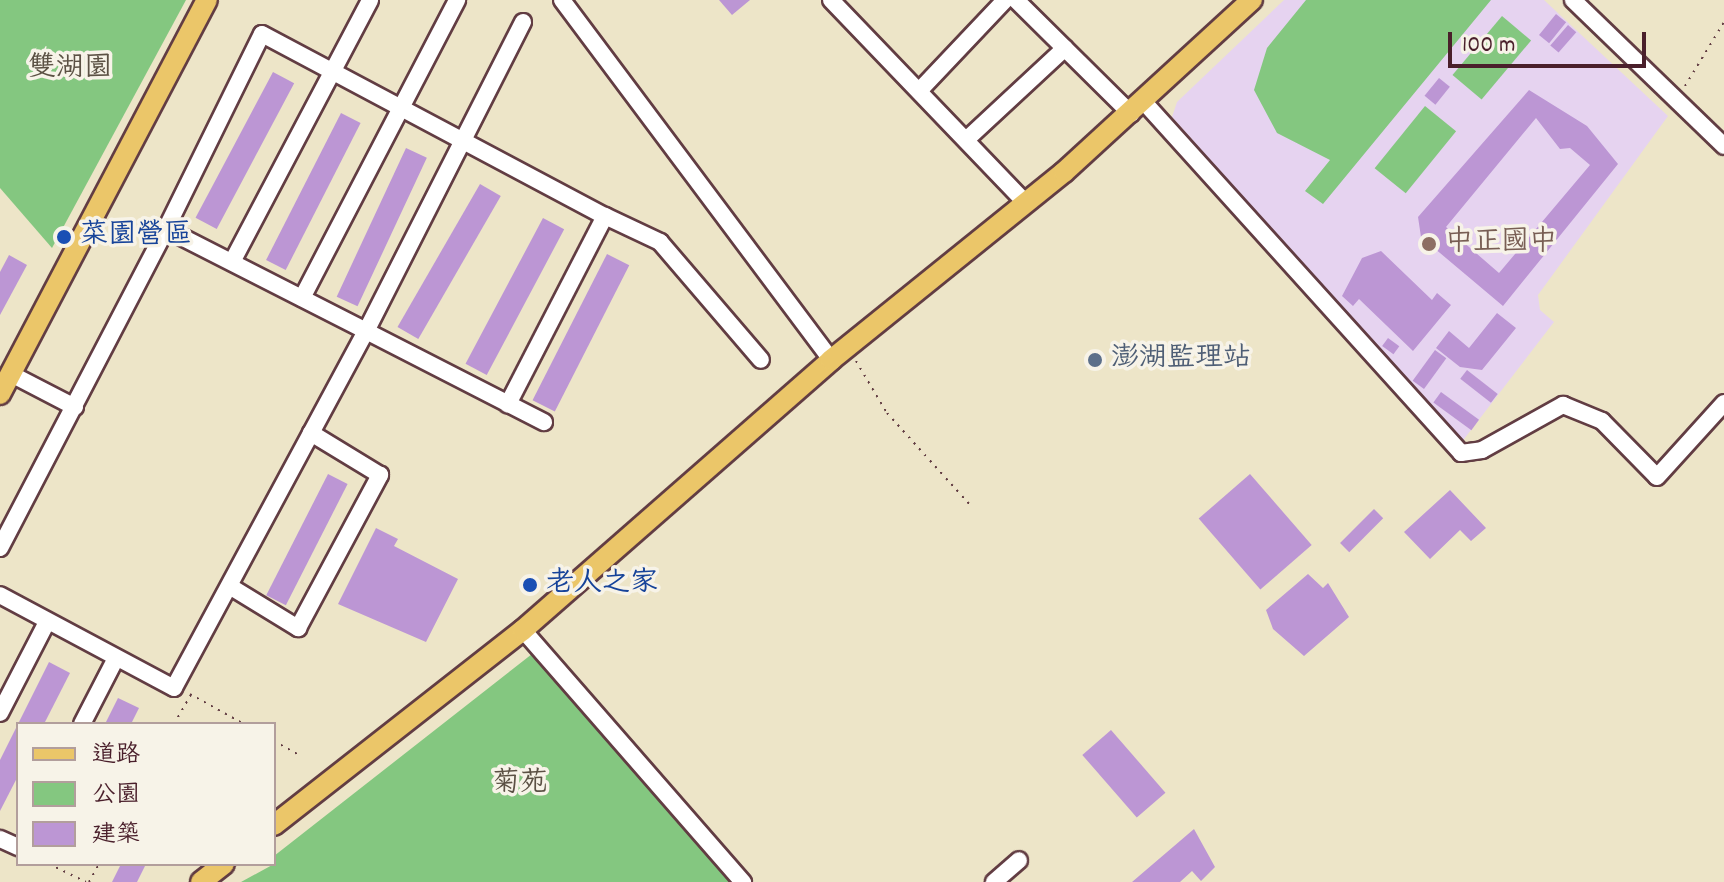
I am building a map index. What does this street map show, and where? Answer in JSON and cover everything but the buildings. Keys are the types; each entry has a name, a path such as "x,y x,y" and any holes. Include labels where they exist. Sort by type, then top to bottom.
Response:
{"main road":[{"path":"0,394 207,0"},
{"path":"276,823 523,630 831,360 1138,108 1241,3"},
{"path":"201,882 221,866"}],"street":[{"path":"232,262 370,0"},
{"path":"302,298 457,0"},
{"path":"562,0 831,360"},
{"path":"831,0 1026,203"},
{"path":"919,91 1005,0"},
{"path":"1016,0 1065,48 1138,108 1461,453 1482,450 1563,405 1602,421 1657,477 1724,403"},
{"path":"1573,0 1724,146"},
{"path":"0,595 46,624 174,688 366,331 465,142 523,22"},
{"path":"0,548 166,229 262,34 605,216 660,242 761,360"},
{"path":"966,140 1065,48"},
{"path":"508,404 605,216"},
{"path":"166,229 544,422"},
{"path":"11,374 75,407"},
{"path":"231,587 298,628 380,475 311,433"},
{"path":"0,713 46,624"},
{"path":"523,630 743,882"},
{"path":"83,722 116,658"},
{"path":"994,882 1019,860"}],"path":[{"path":"1678,101 1706,40 1724,22"},
{"path":"847,347 887,413 970,505"},
{"path":"174,688 191,694 240,722"},
{"path":"175,722 191,694"},
{"path":"276,742 301,756"},
{"path":"53,866 87,882"}],"shaded area":[{"name":"中正國中","path":"1284,0 1544,0 1668,116 1538,295 1540,310 1554,322 1461,443 1172,117 1177,102"}],"green space":[{"name":"雙湖園","path":"0,0 186,0 52,248 0,188"},
{"path":"1306,0 1491,0 1323,204 1305,191 1330,160 1277,133 1254,90 1267,48"},
{"path":"1502,16 1531,40 1482,99 1453,75"},
{"path":"1425,106 1456,131 1406,193 1375,168"},
{"name":"菊苑","path":"532,654 734,882 241,882 276,866 276,854"}],"place":[{"name":"菜園營區","path":"64,237"},
{"name":"中正國中","path":"1429,244"},
{"name":"澎湖監理站","path":"1095,360"},
{"name":"老人之家","path":"530,585"}]}
